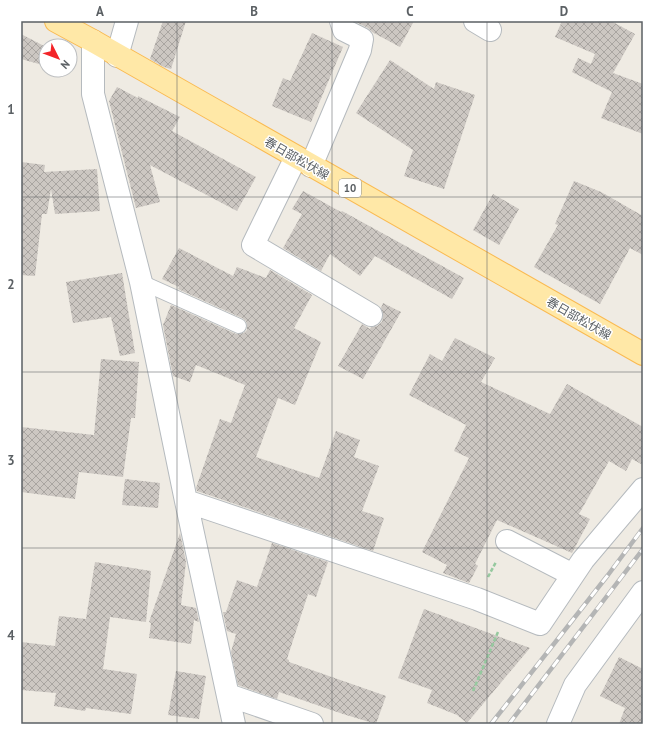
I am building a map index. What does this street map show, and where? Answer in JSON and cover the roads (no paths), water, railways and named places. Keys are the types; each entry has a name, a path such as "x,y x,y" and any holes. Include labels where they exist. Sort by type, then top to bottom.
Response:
{"main road":[{"name":"春日部松伏線","path":"56,21 303,161 641,348"}],"street":[{"path":"117,56 127,21"},
{"path":"341,21 344,30 362,39 360,50 303,161 253,245 371,315"},
{"path":"93,41 93,94 141,282 234,724"},
{"path":"186,501 477,599 540,624 584,560 643,490"},
{"path":"507,540 573,576"},
{"path":"558,724 575,685 643,592"},
{"path":"228,695 312,724"}],"lane":[{"path":"141,282 240,326"}],"railway":[{"path":"491,724 643,528"},
{"path":"509,724 643,549"}]}
